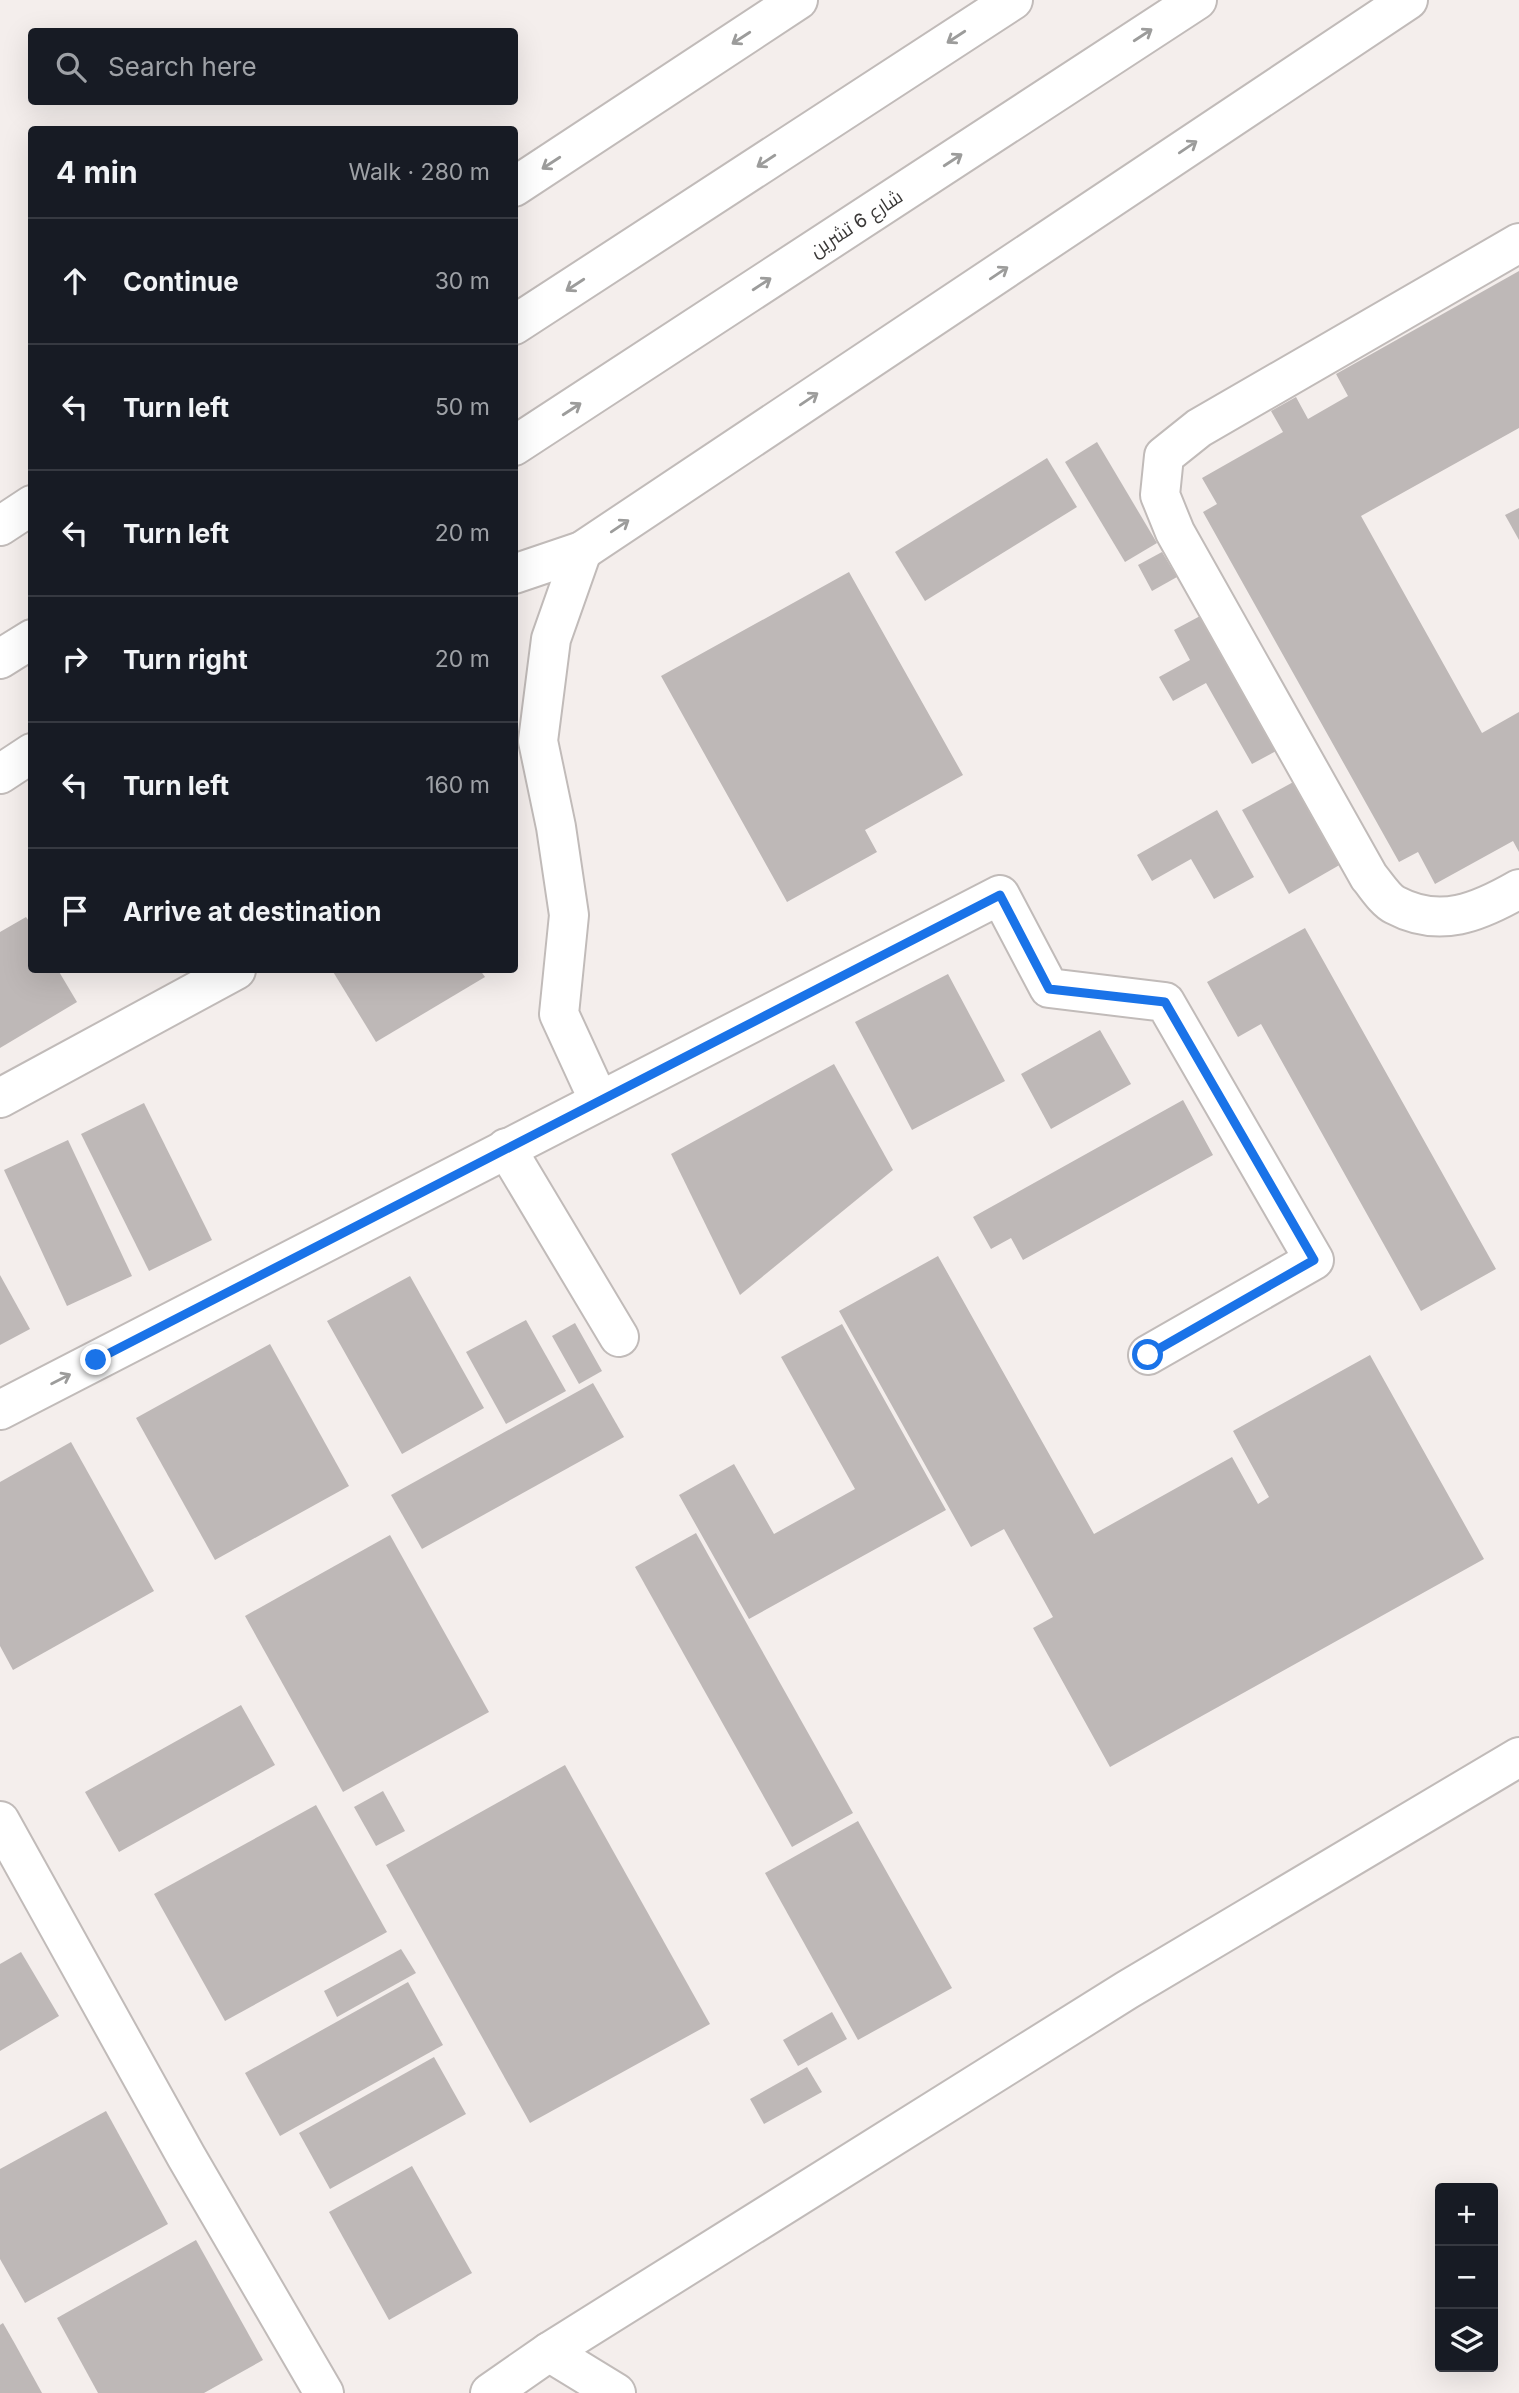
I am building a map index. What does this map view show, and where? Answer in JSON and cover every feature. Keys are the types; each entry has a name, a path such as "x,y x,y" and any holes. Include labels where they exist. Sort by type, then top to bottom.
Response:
{"main road":[{"path":"518,184 798,0"},
{"path":"518,322 1013,0"},
{"name":"شارع 6 تشرين","path":"518,443 1197,0"},
{"path":"518,573 582,551 1408,0"},
{"path":"1519,243 1199,428 1164,456 1160,495 1175,532 1362,865 1393,905 1437,917 1480,911 1519,889"},
{"path":"0,526 28,508"},
{"path":"582,551 551,639 538,741 556,827 569,915 559,1014 599,1101"},
{"path":"0,659 28,642"},
{"path":"0,774 28,756"},
{"path":"0,1410 1000,895 1049,989 1165,1002 1314,1260 1148,1355"},
{"path":"0,1098 230,973"},
{"path":"506,1148 620,1338"},
{"path":"490,2393 549,2352 1127,1990 1519,1757"},
{"path":"0,1821 186,2156 324,2393"},
{"path":"549,2352 616,2393"}],"building":[{"path":"1519,271 1519,428 1361,516 1482,733 1519,712 1519,852 1513,841 1435,884 1418,852 1399,862 1203,512 1217,504 1202,478 1283,432 1271,411 1296,397 1308,419 1348,396 1336,374"},
{"path":"1097,442 1157,543 1125,562 1065,462"},
{"path":"1047,458 1077,507 925,601 895,552"},
{"path":"1519,508 1519,540 1505,515"},
{"path":"1162,552 1177,577 1152,591 1138,565"},
{"path":"849,572 963,775 865,830 877,852 787,902 661,676"},
{"path":"1202,615 1278,750 1252,764 1206,683 1173,701 1159,677 1190,660 1174,630"},
{"path":"1297,780 1343,863 1289,894 1242,810"},
{"path":"1217,810 1254,877 1214,899 1191,859 1152,881 1137,855"},
{"path":"26,917 28,973 60,973 77,1002 0,1048 0,932"},
{"path":"1305,928 1496,1269 1421,1311 1261,1024 1238,1037 1207,982"},
{"path":"334,973 482,973 485,977 376,1042"},
{"path":"948,974 1005,1081 912,1130 855,1022"},
{"path":"1100,1030 1131,1084 1051,1129 1021,1074"},
{"path":"834,1064 893,1170 740,1295 671,1154"},
{"path":"1183,1100 1213,1155 1023,1260 1011,1238 991,1249 973,1217"},
{"path":"144,1103 212,1240 149,1271 81,1134"},
{"path":"68,1140 132,1276 67,1306 4,1170"},
{"path":"938,1256 1094,1534 1232,1457 1258,1504 1269,1497 1233,1431 1370,1355 1484,1559 1110,1767 1033,1628 1053,1617 1004,1529 971,1547 839,1311"},
{"path":"0,1275 30,1329 0,1345"},
{"path":"410,1276 484,1408 402,1454 327,1321"},
{"path":"526,1320 566,1391 506,1424 466,1352"},
{"path":"575,1323 602,1371 579,1384 552,1336"},
{"path":"842,1324 946,1510 749,1619 679,1495 734,1464 774,1534 855,1489 781,1357"},
{"path":"270,1344 349,1486 215,1560 136,1418"},
{"path":"593,1383 624,1437 422,1549 391,1495"},
{"path":"71,1442 154,1591 13,1670 0,1646 0,1482"},
{"path":"696,1533 853,1813 792,1847 635,1567"},
{"path":"390,1535 489,1712 343,1792 245,1616"},
{"path":"241,1705 275,1765 119,1852 85,1792"},
{"path":"565,1765 710,2024 530,2123 386,1865"},
{"path":"383,1791 405,1831 376,1846 354,1807"},
{"path":"316,1805 387,1932 225,2021 154,1894"},
{"path":"858,1821 952,1988 858,2040 765,1873"},
{"path":"401,1949 416,1973 337,2017 324,1991"},
{"path":"21,1952 59,2016 0,2051 0,1964"},
{"path":"408,1982 443,2045 280,2136 245,2073"},
{"path":"832,2012 847,2039 798,2066 783,2040"},
{"path":"434,2057 466,2114 330,2189 299,2133"},
{"path":"807,2067 822,2092 764,2124 750,2099"},
{"path":"106,2111 168,2224 25,2303 0,2259 0,2169"},
{"path":"412,2166 472,2273 389,2320 329,2212"},
{"path":"196,2240 263,2360 204,2393 98,2393 57,2318"},
{"path":"3,2323 42,2393 0,2393 0,2325"}],"route":[{"path":"96,1360 1000,895 1049,989 1165,1002 1314,1260 1148,1355"}]}
